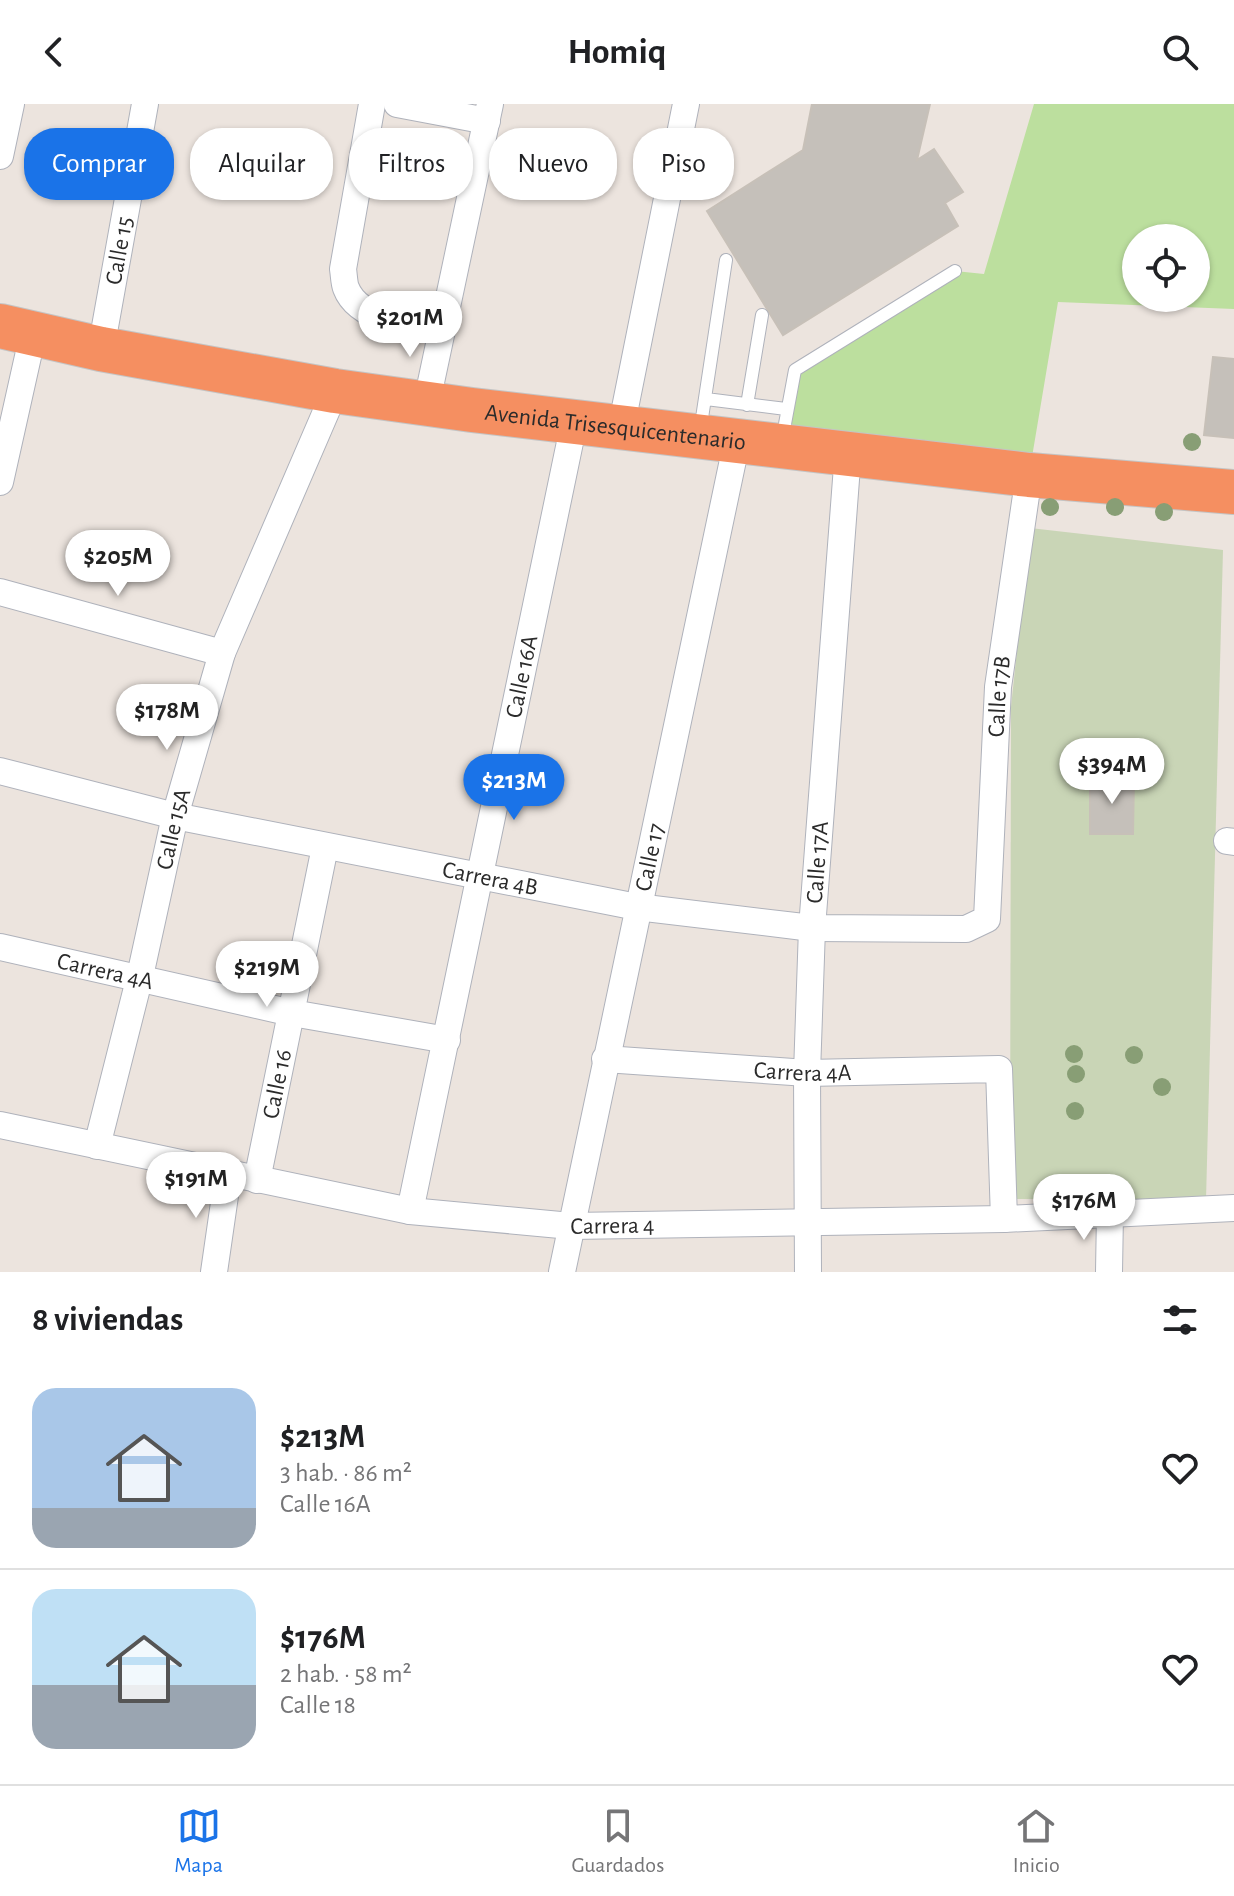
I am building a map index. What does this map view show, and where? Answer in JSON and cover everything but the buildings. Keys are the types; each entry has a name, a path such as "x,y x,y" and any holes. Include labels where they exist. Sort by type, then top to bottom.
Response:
{"highway":[{"name":"Avenida Trisesquicentenario","path":"17,330 101,349 335,391 574,423 621,428 722,420 783,428 848,453 1029,475 1234,492"}],"street":[{"path":"0,156 11,104"},
{"name":"Calle 15","path":"101,349 145,104"},
{"path":"372,104 343,269 346,290 364,309 419,328 442,328"},
{"path":"397,104 488,113 427,401"},
{"path":"621,428 686,104"},
{"path":"0,482 17,330"},
{"name":"Calle 15A","path":"97,1146 140,976 175,816 222,653 335,391"},
{"name":"Calle 17","path":"562,1272 637,907 722,420"},
{"name":"Calle 16A","path":"410,1211 447,1040 477,875 574,423"},
{"name":"Calle 17A","path":"808,1272 807,1073 812,928 848,453"},
{"name":"Calle 17B","path":"987,919 998,687 1029,475"},
{"path":"0,592 222,653"},
{"name":"Carrera 4B","path":"0,771 175,816 637,907 812,928 966,929 987,919"},
{"name":"Calle 16","path":"257,1180 325,847"},
{"name":"Carrera 4A","path":"0,947 140,976 292,1013 447,1040"},
{"name":"Carrera 4A","path":"605,1059 807,1073 999,1069 1004,1219"},
{"name":"Carrera 4","path":"0,1125 410,1211 571,1226 1004,1219 1234,1208"},
{"path":"214,1272 228,1175"},
{"path":"1109,1272 1110,1213"}],"lane":[{"path":"722,420 726,260"},
{"path":"783,428 795,370 955,271"},
{"path":"722,420 762,315"}],"green space":[{"path":"1034,104 1234,104 1234,309 1210,308 1210,224 1122,224 1122,305 1058,302 1029,475 781,447 795,370 955,271 984,274"},
{"path":"1030,528 1223,550 1206,1200 1010,1199 1011,707"}]}
